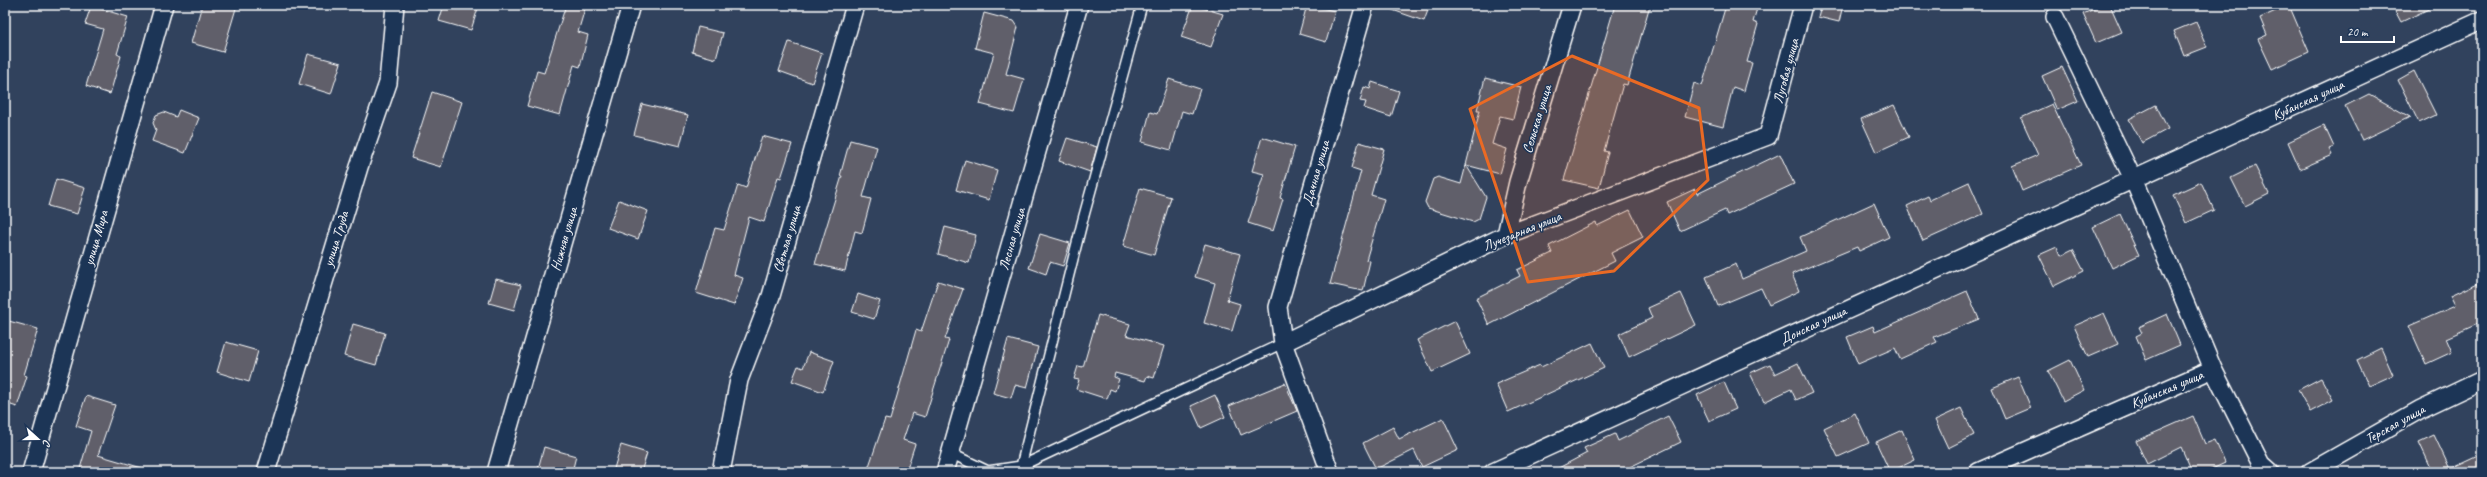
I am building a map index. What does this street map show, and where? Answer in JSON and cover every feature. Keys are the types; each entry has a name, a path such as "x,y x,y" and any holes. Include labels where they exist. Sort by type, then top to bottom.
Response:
{"street":[{"name":"улица Мира","path":"31,472 164,5"},
{"name":"улица Труда","path":"266,472 359,167 388,83 395,5"},
{"name":"Нижняя улица","path":"496,472 631,5"},
{"name":"Светлая улица","path":"721,472 739,380 771,296 855,5"},
{"name":"Лесная улица","path":"945,472 1078,5"},
{"name":"Дачная улица","path":"1330,472 1283,343 1278,306 1364,5"},
{"name":"Сельская улица","path":"1506,235 1518,182 1572,5"},
{"name":"Луговая улица","path":"1768,136 1803,5"},
{"name":"Кубанская улица","path":"1978,472 2213,369 2134,180 2055,17"},
{"name":"Кубанская улица","path":"2134,180 2482,20"},
{"name":"Лучезарная улица","path":"1283,343 1506,235 1768,136"},
{"name":"Донская улица","path":"1493,472 2134,180"},
{"path":"2213,369 2261,464 2270,472"},
{"name":"Терская улица","path":"2310,472 2421,409 2482,380"}],"lane":[{"path":"1021,466 1082,219 1142,5"},
{"path":"950,453 988,471 1021,466 1283,343"}],"highlighted area":[{"path":"1572,56 1699,108 1708,180 1614,271 1528,282 1470,109"}],"building":[{"path":"202,5 237,5 223,52 191,43"},
{"path":"444,5 479,5 471,30 439,21"},
{"path":"566,5 586,5 578,32 588,35 580,67 574,65 560,115 527,106 537,71 544,73"},
{"path":"1193,5 1223,14 1211,47 1181,37"},
{"path":"1307,5 1335,11 1326,42 1299,34"},
{"path":"1385,5 1430,5 1424,21 1384,7"},
{"path":"1615,5 1650,5 1627,85 1623,84 1604,151 1608,152 1599,188 1564,180"},
{"path":"1726,5 1758,5 1753,22 1758,24 1747,62 1752,63 1744,91 1733,87 1723,127 1685,117 1694,83 1702,86"},
{"path":"1821,5 1843,5 1839,22 1818,17"},
{"path":"2103,5 2110,5 2122,32 2096,43 2083,14"},
{"path":"2289,5 2309,52 2272,69 2258,39 2267,35 2260,18"},
{"path":"2392,5 2437,5 2401,22"},
{"path":"91,6 128,17 117,54 121,56 110,94 86,86 103,29 85,24"},
{"path":"984,13 1014,21 1018,27 1006,74 1024,79 1014,113 980,104 994,53 975,48"},
{"path":"2196,22 2207,47 2184,56 2174,31"},
{"path":"698,27 723,33 716,59 692,52"},
{"path":"789,42 822,53 812,83 779,71"},
{"path":"308,54 341,63 331,94 299,84"},
{"path":"2062,67 2078,101 2057,110 2042,76"},
{"path":"2414,71 2436,115 2419,123 2398,80"},
{"path":"1485,78 1521,87 1513,119 1500,116 1492,144 1507,149 1500,174 1466,165 1480,110 1477,110"},
{"path":"1169,79 1200,89 1192,114 1182,111 1171,150 1142,142 1150,112 1157,114"},
{"path":"1372,82 1399,91 1391,117 1364,108 1366,102 1360,101 1364,87 1370,89"},
{"path":"432,92 462,102 441,167 411,158"},
{"path":"2369,94 2410,117 2362,140 2345,106"},
{"path":"642,104 688,115 680,146 634,135"},
{"path":"2052,104 2081,165 2022,191 2012,166 2038,155 2021,118"},
{"path":"1894,105 1909,137 1876,152 1861,119"},
{"path":"2156,105 2168,129 2142,143 2129,119"},
{"path":"179,110 199,118 185,153 152,141 156,130 153,123 156,115 164,112 176,117"},
{"path":"2324,125 2334,147 2329,149 2332,155 2300,169 2288,142"},
{"path":"762,136 792,144 781,178 778,177 764,222 749,217 734,275 743,278 734,305 696,293 715,228 724,230 738,185 746,188"},
{"path":"1262,137 1295,147 1280,198 1283,199 1273,231 1248,223 1264,174 1252,171"},
{"path":"1067,138 1097,147 1090,172 1059,161"},
{"path":"850,140 877,147 863,197 871,199 862,233 855,231 845,271 815,264 842,176 840,176"},
{"path":"1359,142 1384,149 1371,195 1384,199 1366,260 1370,261 1363,291 1330,284 1361,171 1352,168"},
{"path":"1780,154 1794,184 1727,215 1725,210 1680,231 1667,202 1695,189 1697,194"},
{"path":"965,160 997,170 989,200 956,190"},
{"path":"1466,165 1486,197 1479,219 1473,222 1428,208 1425,202 1433,179 1438,177 1461,184"},
{"path":"2255,166 2269,194 2245,206 2231,178"},
{"path":"56,179 85,188 77,214 48,206"},
{"path":"1969,182 1983,214 1923,241 1907,206 1928,196 1930,200"},
{"path":"2201,182 2214,210 2186,223 2173,195"},
{"path":"1140,188 1171,197 1154,255 1123,246"},
{"path":"619,200 648,211 638,239 608,228"},
{"path":"1874,203 1889,237 1859,251 1857,247 1792,274 1799,291 1769,305 1761,288 1718,306 1706,277 1736,264 1742,279 1806,251 1800,237"},
{"path":"1630,210 1643,237 1611,253 1615,261 1489,325 1476,298 1520,276 1517,270 1552,253 1549,246 1596,222 1597,226"},
{"path":"2120,214 2139,255 2112,268 2093,227"},
{"path":"945,227 976,235 969,263 938,254"},
{"path":"1040,234 1070,243 1063,266 1050,262 1046,274 1029,268"},
{"path":"1205,244 1240,254 1227,300 1240,304 1232,331 1204,323 1215,283 1195,277"},
{"path":"2057,247 2061,256 2073,250 2084,271 2054,286 2039,255"},
{"path":"496,279 521,285 514,310 489,303"},
{"path":"938,281 963,289 945,339 949,340 925,417 912,413 903,440 915,444 906,472 867,472 885,419 890,420 916,330 921,332"},
{"path":"2482,281 2482,322 2446,338 2452,352 2426,364 2409,326 2455,306 2450,296"},
{"path":"1967,291 1979,319 1934,337 1937,342 1900,359 1895,348 1858,364 1847,337 1873,326 1875,332"},
{"path":"1681,293 1696,325 1629,357 1619,334 1652,318 1648,308"},
{"path":"858,294 880,301 874,319 852,312"},
{"path":"2104,313 2118,344 2088,357 2074,326"},
{"path":"2167,314 2180,345 2146,360 2136,336 2142,333 2139,327"},
{"path":"1098,315 1130,324 1126,335 1164,346 1154,378 1147,376 1145,381 1115,373 1114,377 1119,379 1115,391 1110,389 1107,399 1076,389 1079,380 1074,379 1078,366 1083,367"},
{"path":"5,320 38,329 24,375 27,376 17,407 5,403"},
{"path":"1455,321 1470,354 1432,372 1417,340"},
{"path":"353,324 385,333 376,365 344,356"},
{"path":"1008,339 1038,347 1027,388 1015,385 1011,398 993,393"},
{"path":"226,342 258,351 249,382 217,372"},
{"path":"1592,343 1604,368 1508,412 1496,384 1540,365 1541,367"},
{"path":"2381,348 2393,375 2369,386 2357,360"},
{"path":"809,352 834,361 823,392 792,381 798,366 803,368"},
{"path":"2070,360 2084,390 2063,401 2048,371"},
{"path":"1798,363 1812,393 1796,400 1791,389 1764,402 1750,373 1770,364 1775,374"},
{"path":"2018,377 2031,408 2005,419 1992,388"},
{"path":"2321,378 2333,400 2310,412 2298,390"},
{"path":"1724,382 1736,409 1709,421 1697,395"},
{"path":"1285,383 1297,411 1241,435 1229,406"},
{"path":"1215,395 1225,417 1201,428 1191,406"},
{"path":"86,396 115,405 98,455 142,468 141,472 79,472 91,431 76,426"},
{"path":"1961,408 1974,435 1948,448 1935,420"},
{"path":"1855,413 1869,443 1838,457 1824,428"},
{"path":"1668,416 1681,442 1630,467 1632,472 1551,472 1587,453 1584,448 1615,434 1618,441"},
{"path":"2193,416 2205,444 2215,440 2225,463 2206,472 2192,472 2181,447 2147,464 2136,441"},
{"path":"1443,418 1458,450 1422,467 1414,450 1376,469 1363,443 1393,427 1399,439"},
{"path":"1902,430 1915,460 1890,472 1876,442"},
{"path":"2434,435 2450,469 2482,454 2482,472 2433,472 2419,442"},
{"path":"621,445 647,453 641,472 613,472"},
{"path":"544,447 576,456 572,472 550,472 538,469"}]}
